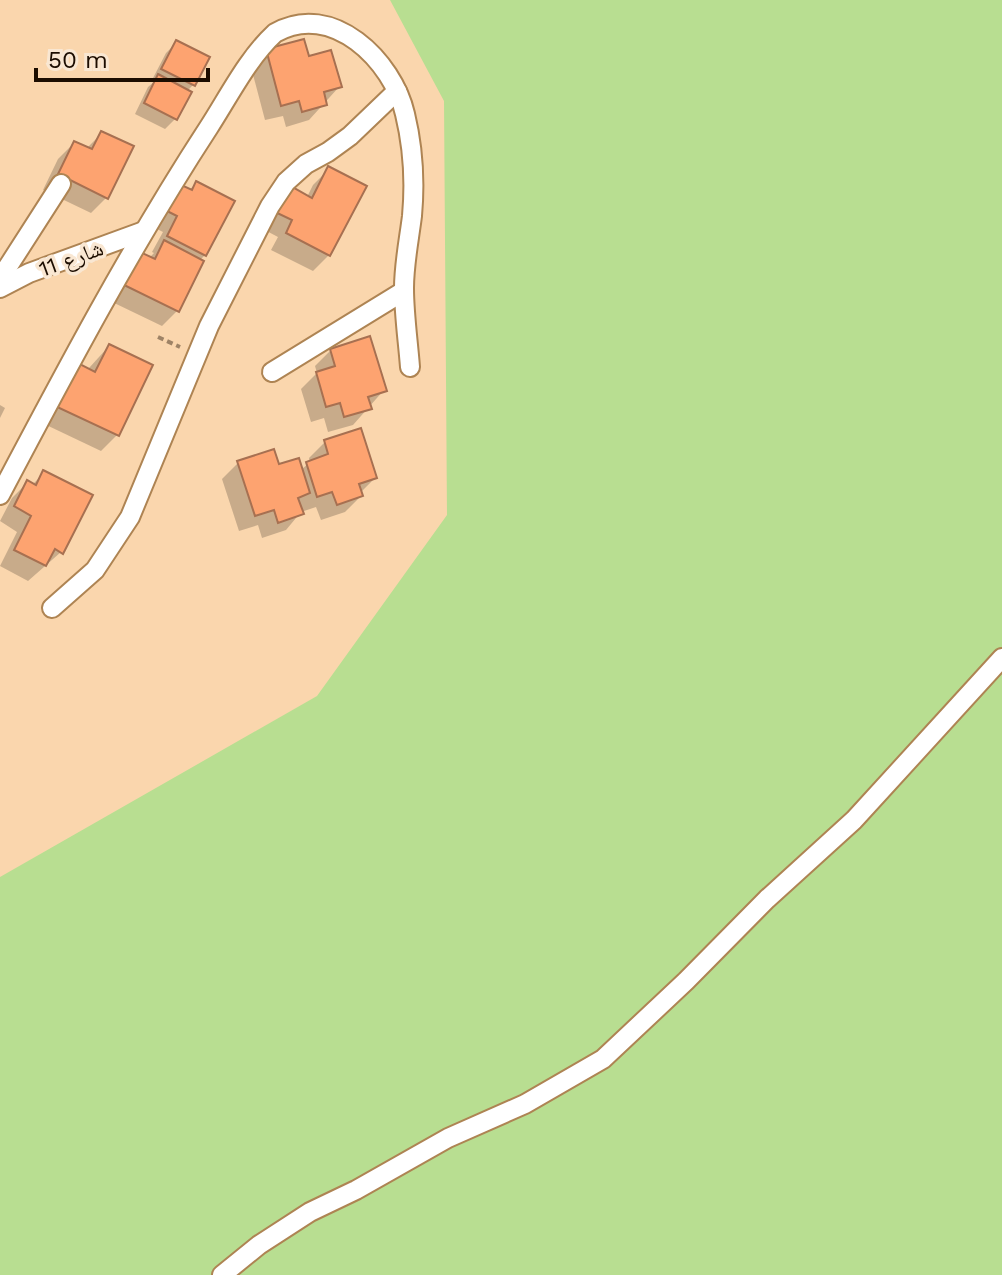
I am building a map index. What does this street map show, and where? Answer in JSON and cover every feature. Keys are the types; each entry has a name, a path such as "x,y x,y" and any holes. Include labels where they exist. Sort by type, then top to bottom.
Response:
{"street":[{"path":"0,495 144,231 260,50 276,31 300,17 323,15 363,36 397,91 405,112 413,181 404,291 410,367"},
{"path":"52,608 95,570 130,517 209,326 270,206 286,182 306,164 350,136 397,91"},
{"path":"0,279 61,184"},
{"name":"شارع 11","path":"0,288 29,273 144,231"},
{"path":"272,372 404,291"},
{"path":"222,1275 259,1245 310,1212 448,1138 525,1104 603,1059 767,899 854,820 1002,658"}],"green space":[{"path":"390,0 1002,0 1002,1275 0,1275 0,877 317,696 447,515 444,101"}],"building":[{"path":"304,39 309,56 331,50 342,87 324,92 327,105 302,112 299,101 281,106 266,49"},
{"path":"176,40 210,57 195,86 161,69"},
{"path":"158,74 192,92 177,120 144,103"},
{"path":"101,131 134,146 108,199 58,174 74,141 92,149"},
{"path":"328,166 367,186 330,256 286,233 292,220 273,211 287,184 312,198"},
{"path":"196,181 235,201 206,256 167,236 177,216 163,209 177,183 192,190"},
{"path":"164,240 204,261 179,312 122,284 138,251 155,259"},
{"path":"370,336 387,391 368,397 372,409 344,417 340,403 326,407 316,372 335,366 330,349"},
{"path":"109,344 153,365 119,436 55,406 76,362 95,372"},
{"path":"361,428 377,478 359,484 363,496 337,505 332,492 317,497 306,462 328,454 324,440"},
{"path":"274,449 279,464 299,458 310,493 298,498 304,514 278,523 274,510 255,516 237,461"},
{"path":"43,470 93,495 63,554 55,549 46,566 14,550 31,516 14,506 27,480 36,485"}]}
